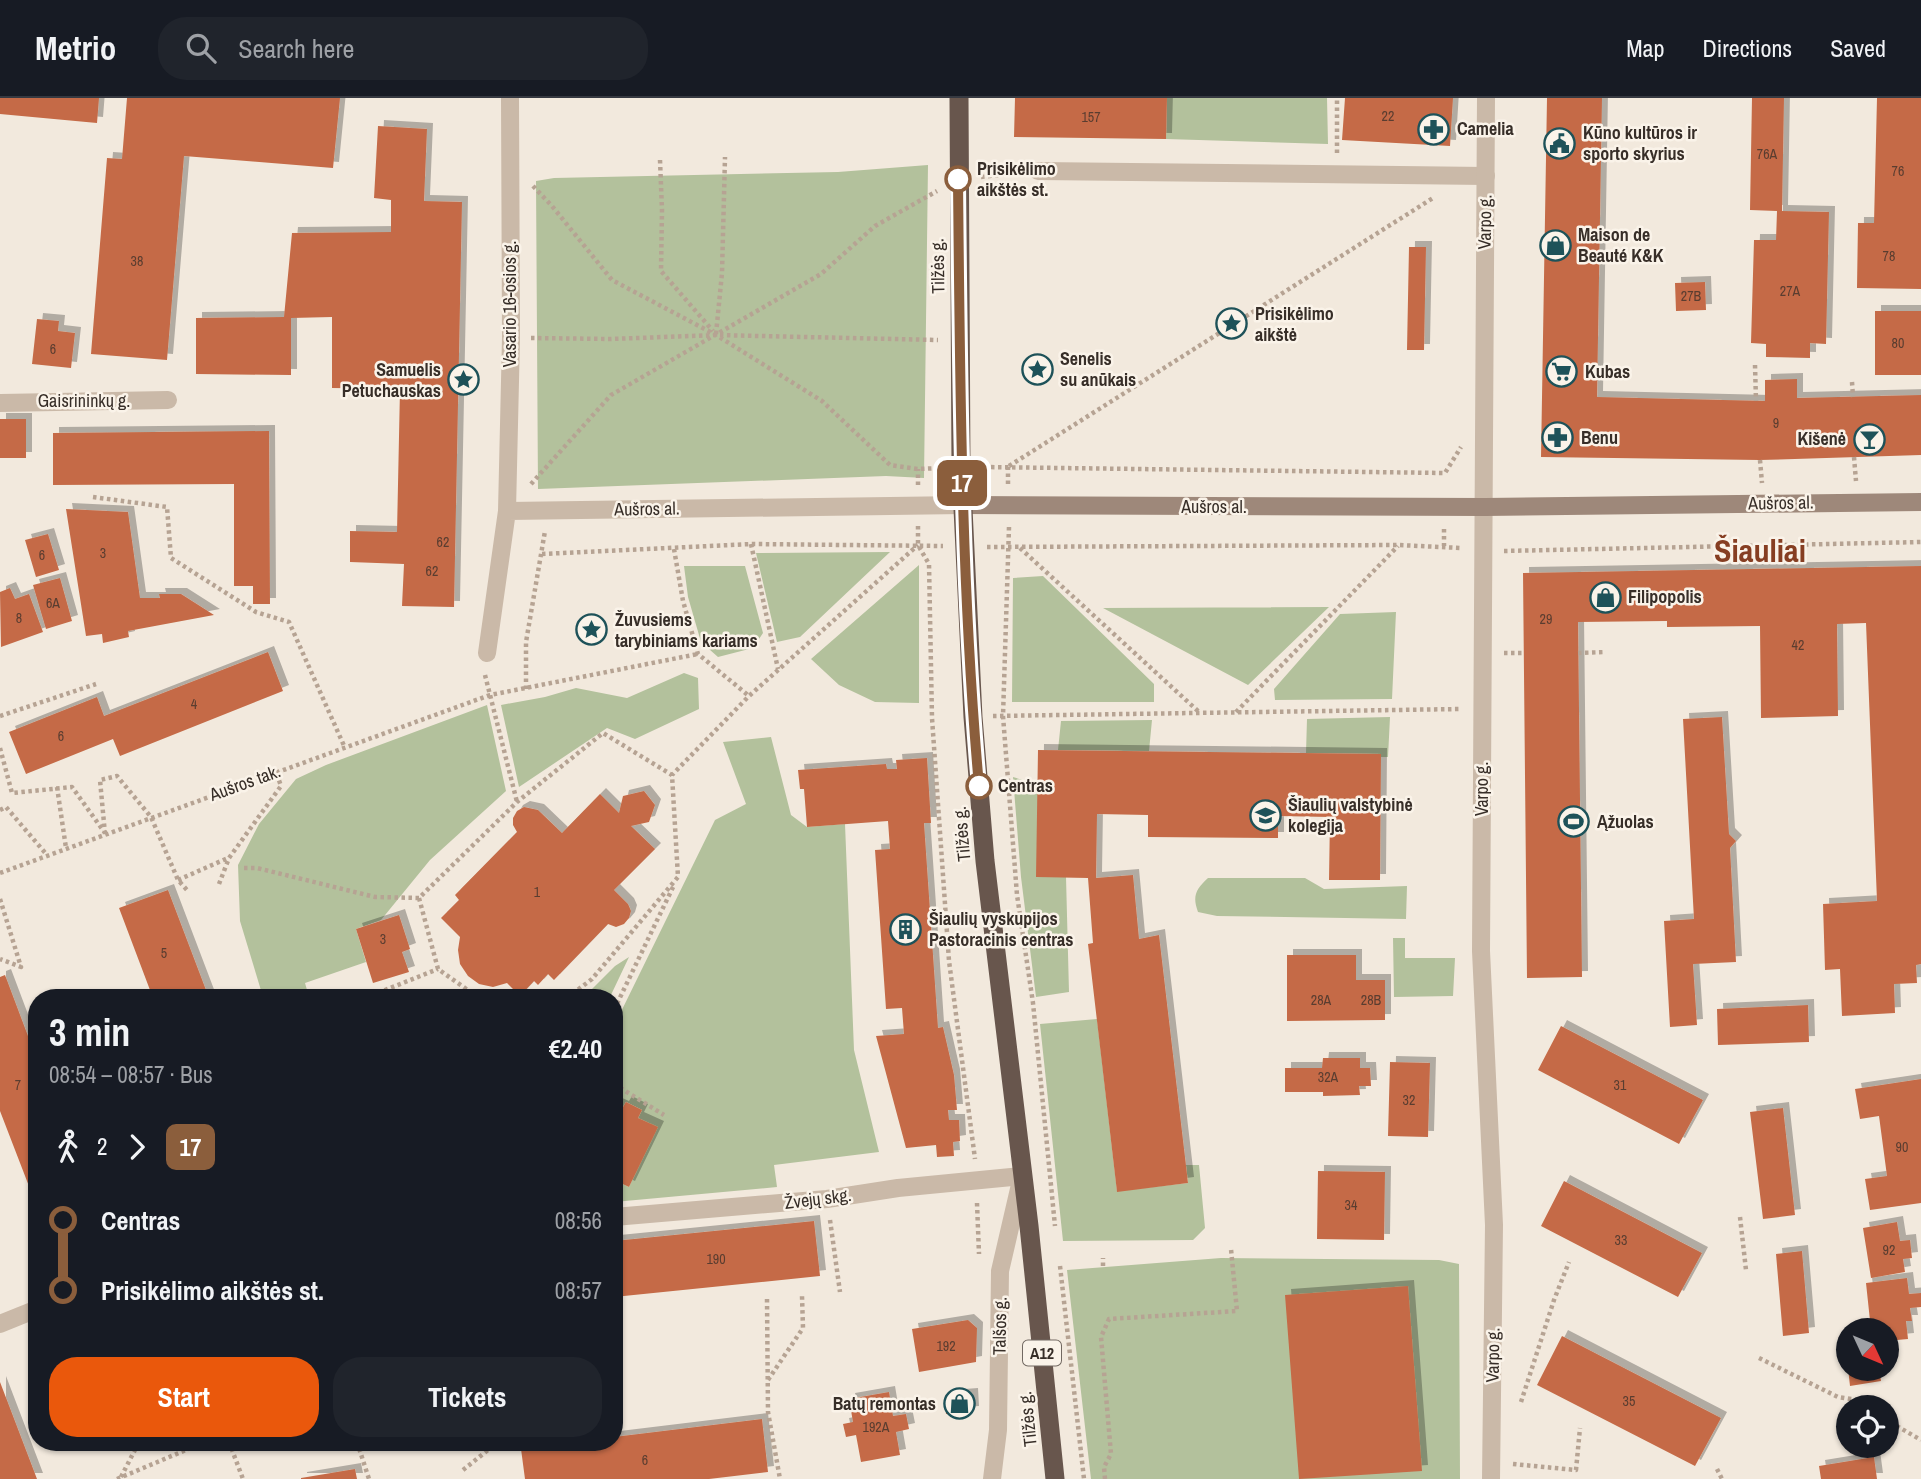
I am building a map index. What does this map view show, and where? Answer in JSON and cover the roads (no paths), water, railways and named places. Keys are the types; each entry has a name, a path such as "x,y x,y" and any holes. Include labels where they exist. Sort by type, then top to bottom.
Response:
{"highway":[{"name":"Tilžės g.","path":"959,98 963,505 973,717 985,861 1030,1226 1055,1479"}],"main road":[{"name":"Aušros al.","path":"963,505 1485,507 1921,502"}],"street":[{"name":"Vasario 16-osios g.","path":"507,511 511,338 510,98"},
{"name":"Varpo g.","path":"1486,98 1481,951 1494,1225 1491,1471"},
{"path":"1038,171 1486,176"},
{"name":"Gaisrininkų g.","path":"0,403 169,400"},
{"name":"Aušros al.","path":"507,511 963,505"},
{"path":"487,653 507,511"},
{"name":"Žvejų skg.","path":"623,1216 827,1199 898,1188 1022,1176"},
{"name":"Talšos g.","path":"992,1479 998,1430 1000,1270 1022,1176"},
{"path":"0,1324 28,1313"}],"place":[{"name":"Camelia","path":"1434,129"},
{"name":"Kūno kultūros ir sporto skyrius","path":"1560,143"},
{"name":"Prisikėlimo aikštės st.","path":"958,179"},
{"name":"Maison de Beauté K&K","path":"1555,245"},
{"name":"Prisikėlimo aikštė","path":"1232,324"},
{"name":"Senelis su anūkais","path":"1037,369"},
{"name":"Kubas","path":"1562,372"},
{"name":"Samuelis Petuchauskas","path":"464,380"},
{"name":"Benu","path":"1558,438"},
{"name":"Kišenė","path":"1869,439"},
{"name":"Filipopolis","path":"1605,597"},
{"name":"Žuvusiems tarybiniams kariams","path":"592,630"},
{"name":"Centras","path":"979,786"},
{"name":"Šiaulių valstybinė kolegija","path":"1265,815"},
{"name":"Ąžuolas","path":"1574,822"},
{"name":"Šiaulių vyskupijos Pastoracinis centras","path":"906,929"},
{"name":"Batų remontas","path":"959,1404"}],"district":[{"name":"Šiauliai","path":"1760,551"}]}
